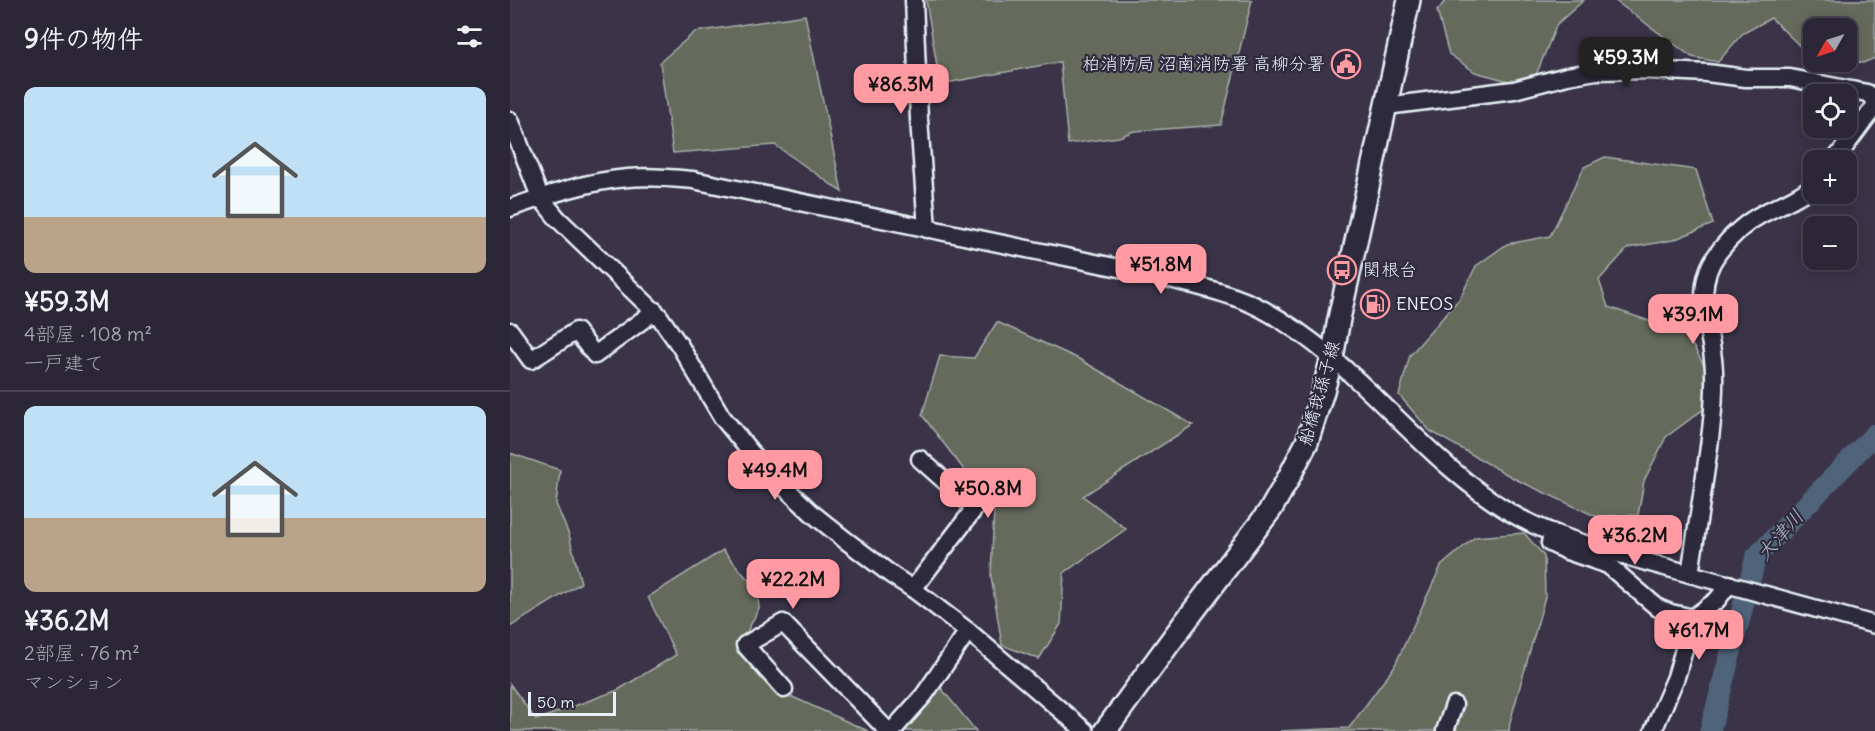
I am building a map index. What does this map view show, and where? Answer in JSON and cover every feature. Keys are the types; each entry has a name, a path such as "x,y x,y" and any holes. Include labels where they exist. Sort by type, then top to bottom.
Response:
{"main road":[{"name":"船橋我孫子線","path":"1105,731 1271,509 1306,442 1332,358 1409,0"}],"street":[{"path":"914,0 927,229"},
{"path":"1386,106 1514,90 1596,71 1646,70 1707,73 1746,78 1790,78 1867,93 1875,99"},
{"path":"1842,150 1875,106"},
{"path":"510,120 540,197 557,218 655,311 680,346 722,417 762,466 813,514 968,631 1085,731"},
{"path":"510,208 584,185 627,178 661,177 693,180 1163,277 1242,300 1264,310 1310,340 1449,468 1481,494 1512,513 1553,533 1875,626"},
{"path":"1690,574 1712,427 1714,370 1703,298 1708,269 1717,254 1734,235 1755,218 1803,192"},
{"path":"510,331 531,360 576,331 595,355 655,311"},
{"path":"913,589 975,508 921,459"},
{"path":"1553,533 1551,543 1608,565 1658,608 1694,618"},
{"path":"1653,731 1676,677 1694,618 1717,600 1731,585"},
{"path":"784,689 745,645 783,624 890,731 924,695 968,631"},
{"path":"1446,730 1454,705"}],"green space":[{"path":"926,0 1252,0 1221,125 1134,131 1119,137 1068,144 1060,62 940,84"},
{"path":"1446,0 1584,0 1557,24 1531,87 1475,72 1449,54 1437,11"},
{"path":"1614,0 1875,0 1875,58 1863,63 1857,62 1857,18 1803,18 1803,49 1771,18 1742,34 1718,62 1692,57"},
{"path":"805,15 842,192 775,145 673,153 660,62 695,32"},
{"path":"1605,157 1696,170 1713,224 1673,240 1628,248 1599,280 1608,307 1687,335 1706,369 1705,408 1666,437 1644,481 1638,515 1595,516 1517,480 1430,431 1399,395 1410,355 1460,298 1476,266 1507,244 1550,236 1584,167"},
{"path":"997,322 1079,359 1193,425 1083,496 1126,529 1064,573 1061,624 1039,659 1002,645 991,576 994,509 922,415 940,356 974,358"},
{"path":"510,453 560,470 556,504 569,535 581,583 510,627"},
{"path":"1524,533 1544,556 1545,597 1509,731 1280,731 1349,728 1394,667 1441,566 1475,537"},
{"path":"723,550 757,590 759,608 737,652 786,694 868,731 510,731 510,684 536,720 618,690 676,655 648,597"},
{"path":"936,682 976,731 877,731"}],"waterway":[{"name":"大津川","path":"1710,731 1756,557 1875,434"}],"place":[{"name":"柏消防局 沼南消防署 高柳分署","path":"1346,64"},
{"name":"関根台","path":"1342,270"},
{"name":"ENEOS","path":"1375,304"}]}
